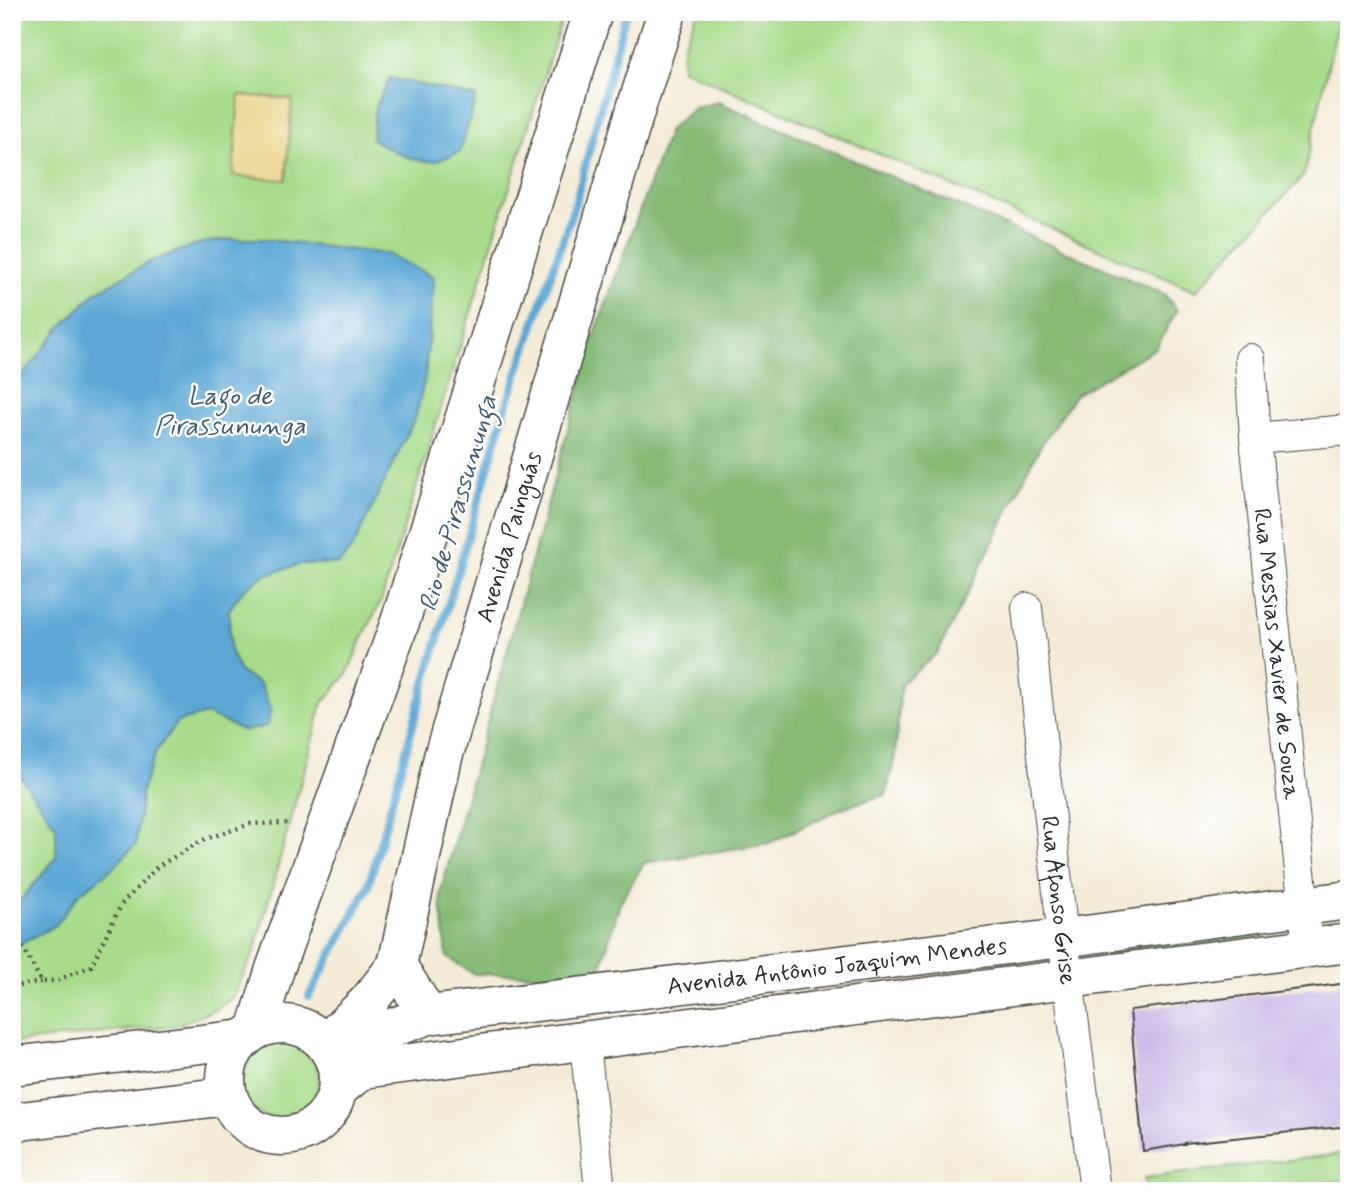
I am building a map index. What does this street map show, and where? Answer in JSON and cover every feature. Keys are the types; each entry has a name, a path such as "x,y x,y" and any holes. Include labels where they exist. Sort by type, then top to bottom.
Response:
{"main road":[{"path":"12,1066 250,1035 274,1024 293,1025 311,1032 328,1047 339,1076 332,1107 320,1122 304,1132 286,1136 267,1135 250,1127 236,1113 228,1096 228,1065 234,1051 250,1035 400,622 593,12"},
{"name":"Avenida Painguás","path":"328,1047 397,965 443,757 667,12"},
{"name":"Avenida Antônio Joaquim Mendes","path":"328,1047 428,1015 1063,938 1349,900"},
{"name":"Avenida Antônio Joaquim Mendes","path":"338,1089 363,1069 1349,943"},
{"path":"397,965 428,1015"},
{"path":"12,1122 228,1096"}],"street":[{"name":"Rua Messias Xavier de Souza","path":"1250,359 1255,438 1308,948"},
{"path":"1255,438 1349,430"},
{"name":"Rua Afonso Grise","path":"1027,608 1063,938 1095,1191"},
{"path":"585,1042 600,1191"}],"path":[{"path":"12,987 58,980 91,966 121,905 157,867 203,840 250,824 290,822"},
{"path":"12,921 42,982"}],"green space":[{"path":"12,12 564,12 381,601 347,674 322,704 255,950 233,997 217,1009 176,1025 12,1043"},
{"path":"697,12 1340,12 1304,175 1196,291 682,69 683,47"},
{"path":"718,102 1164,294 1177,310 1156,348 1076,394 1040,447 938,652 901,684 895,756 886,795 844,807 769,843 644,863 620,903 599,974 474,974 447,957 440,894 593,339 669,130 694,108"},
{"path":"1256,929 1262,931 1264,937 1106,956 1108,950"},
{"path":"272,1042 288,1042 302,1048 313,1059 319,1073 319,1089 313,1103 302,1114 288,1120 272,1120 258,1114 247,1103 241,1089 241,1073 247,1059 258,1048"},
{"path":"1349,1153 1349,1180 1260,1191 1146,1191 1144,1178"}],"sand":[{"path":"239,95 292,99 286,180 233,176"}],"water":[{"path":"390,78 476,97 460,152 437,160 418,160 372,139 375,108"},
{"name":"Lago de Pirassununga","path":"263,239 387,254 434,277 425,377 416,416 353,547 339,564 301,564 265,575 244,589 229,610 230,650 240,672 260,684 271,710 267,726 244,731 206,714 177,722 156,752 142,789 136,844 114,867 79,894 56,925 12,948 12,910 56,858 56,827 12,765 12,389 58,330 95,293 151,261 201,243"}],"building":[{"path":"1349,983 1349,1126 1185,1143 1143,1151 1130,1010"}],"waterway":[{"name":"Rio de Pirassununga","path":"309,996 368,887 506,407 575,204 626,12"}]}
